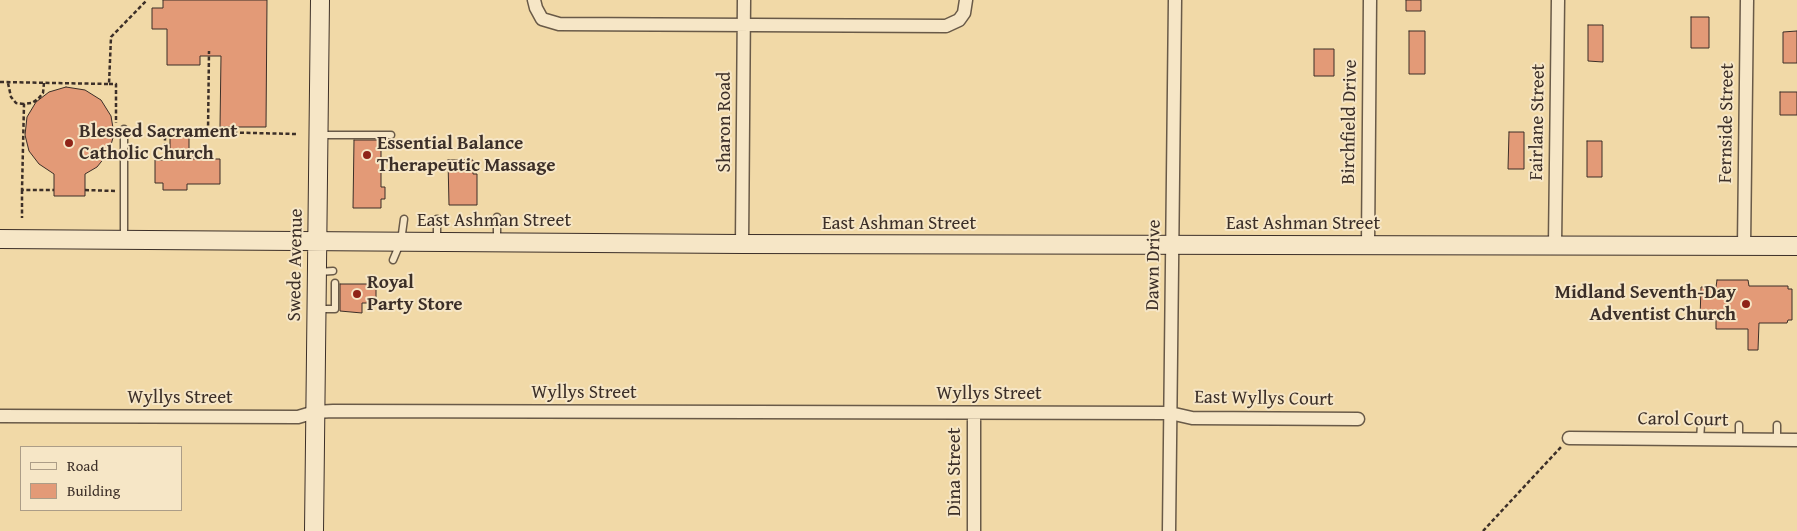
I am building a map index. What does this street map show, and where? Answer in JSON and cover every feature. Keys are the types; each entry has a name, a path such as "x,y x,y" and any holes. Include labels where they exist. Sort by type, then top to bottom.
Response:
{"street":[{"name":"Swede Avenue","path":"314,531 316,309 325,272 318,240 320,0"},
{"path":"534,0 542,19 550,22 599,24 946,26 959,20 964,13 966,0"},
{"name":"Sharon Road","path":"742,244 744,0"},
{"name":"Dawn Drive","path":"1169,531 1176,0"},
{"name":"Birchfield Drive","path":"1368,245 1370,0"},
{"name":"Fairlane Street","path":"1555,245 1558,0"},
{"name":"Fernside Street","path":"1744,246 1747,0"},
{"name":"East Ashman Street","path":"0,239 1173,246 1797,246"},
{"name":"Wyllys Street","path":"0,416 298,418 315,412 1170,413"},
{"name":"Dina Street","path":"974,413 974,531"},
{"name":"East Wyllys Court","path":"1170,413 1192,418 1358,419"},
{"name":"Carol Court","path":"1569,438 1797,440"}],"lane":[{"path":"124,129 124,239"},
{"path":"319,135 391,135"},
{"path":"496,242 497,217"},
{"path":"393,260 401,241 404,219"},
{"path":"437,219 437,241"},
{"path":"316,309 335,309 335,283"},
{"path":"1700,439 1701,425"},
{"path":"1739,425 1739,440"},
{"path":"1776,440 1777,425"}],"path":[{"path":"109,84 111,37 147,0"},
{"path":"208,132 209,50"},
{"path":"0,82 116,84 116,133"},
{"path":"8,83 11,97 16,103 24,104 32,103 38,99 43,93 44,83"},
{"path":"22,218 24,104"},
{"path":"165,160 166,132 296,134"},
{"path":"22,190 54,190"},
{"path":"85,190 116,190"},
{"path":"1483,531 1569,438"}],"building":[{"path":"163,0 267,0 266,127 220,127 221,56 200,56 200,65 167,65 167,29 152,29 152,8 163,8"},
{"path":"1406,0 1421,0 1421,11 1406,11"},
{"path":"1691,17 1709,17 1709,48 1691,48"},
{"path":"1588,25 1603,25 1603,62 1588,61"},
{"path":"1409,31 1425,31 1425,74 1409,74"},
{"path":"1797,31 1797,63 1783,63 1783,32"},
{"path":"1314,49 1334,49 1334,76 1314,76"},
{"name":"Blessed Sacrament Catholic Church","path":"66,87 85,90 101,100 111,116 114,134 109,152 97,167 85,174 85,196 54,196 54,174 39,164 29,151 25,135 27,117 36,102 49,92"},
{"path":"1780,92 1797,92 1797,115 1780,115"},
{"path":"1509,132 1524,132 1524,169 1508,169"},
{"path":"170,137 189,137 189,150 193,150 193,159 220,159 220,184 187,184 187,190 163,190 163,183 155,183 155,160 170,160"},
{"path":"354,140 381,140 381,187 385,187 385,199 381,199 381,208 353,208"},
{"path":"1587,141 1602,141 1602,177 1587,177"},
{"path":"448,160 473,160 473,174 477,174 477,205 449,205"},
{"name":"Midland Seventh-Day Adventist Church","path":"1717,280 1748,280 1749,286 1788,286 1788,289 1792,289 1792,320 1788,320 1787,323 1759,323 1758,350 1748,350 1748,329 1716,329 1716,319 1700,319 1701,287 1716,287"},
{"name":"Royal Party Store","path":"340,284 376,284 376,303 362,303 362,313 340,311"}],"place":[{"name":"Blessed Sacrament Catholic Church","path":"69,143"},
{"name":"Essential Balance Therapeutic Massage","path":"367,155"},
{"name":"Royal Party Store","path":"357,294"},
{"name":"Midland Seventh-Day Adventist Church","path":"1746,304"}]}
